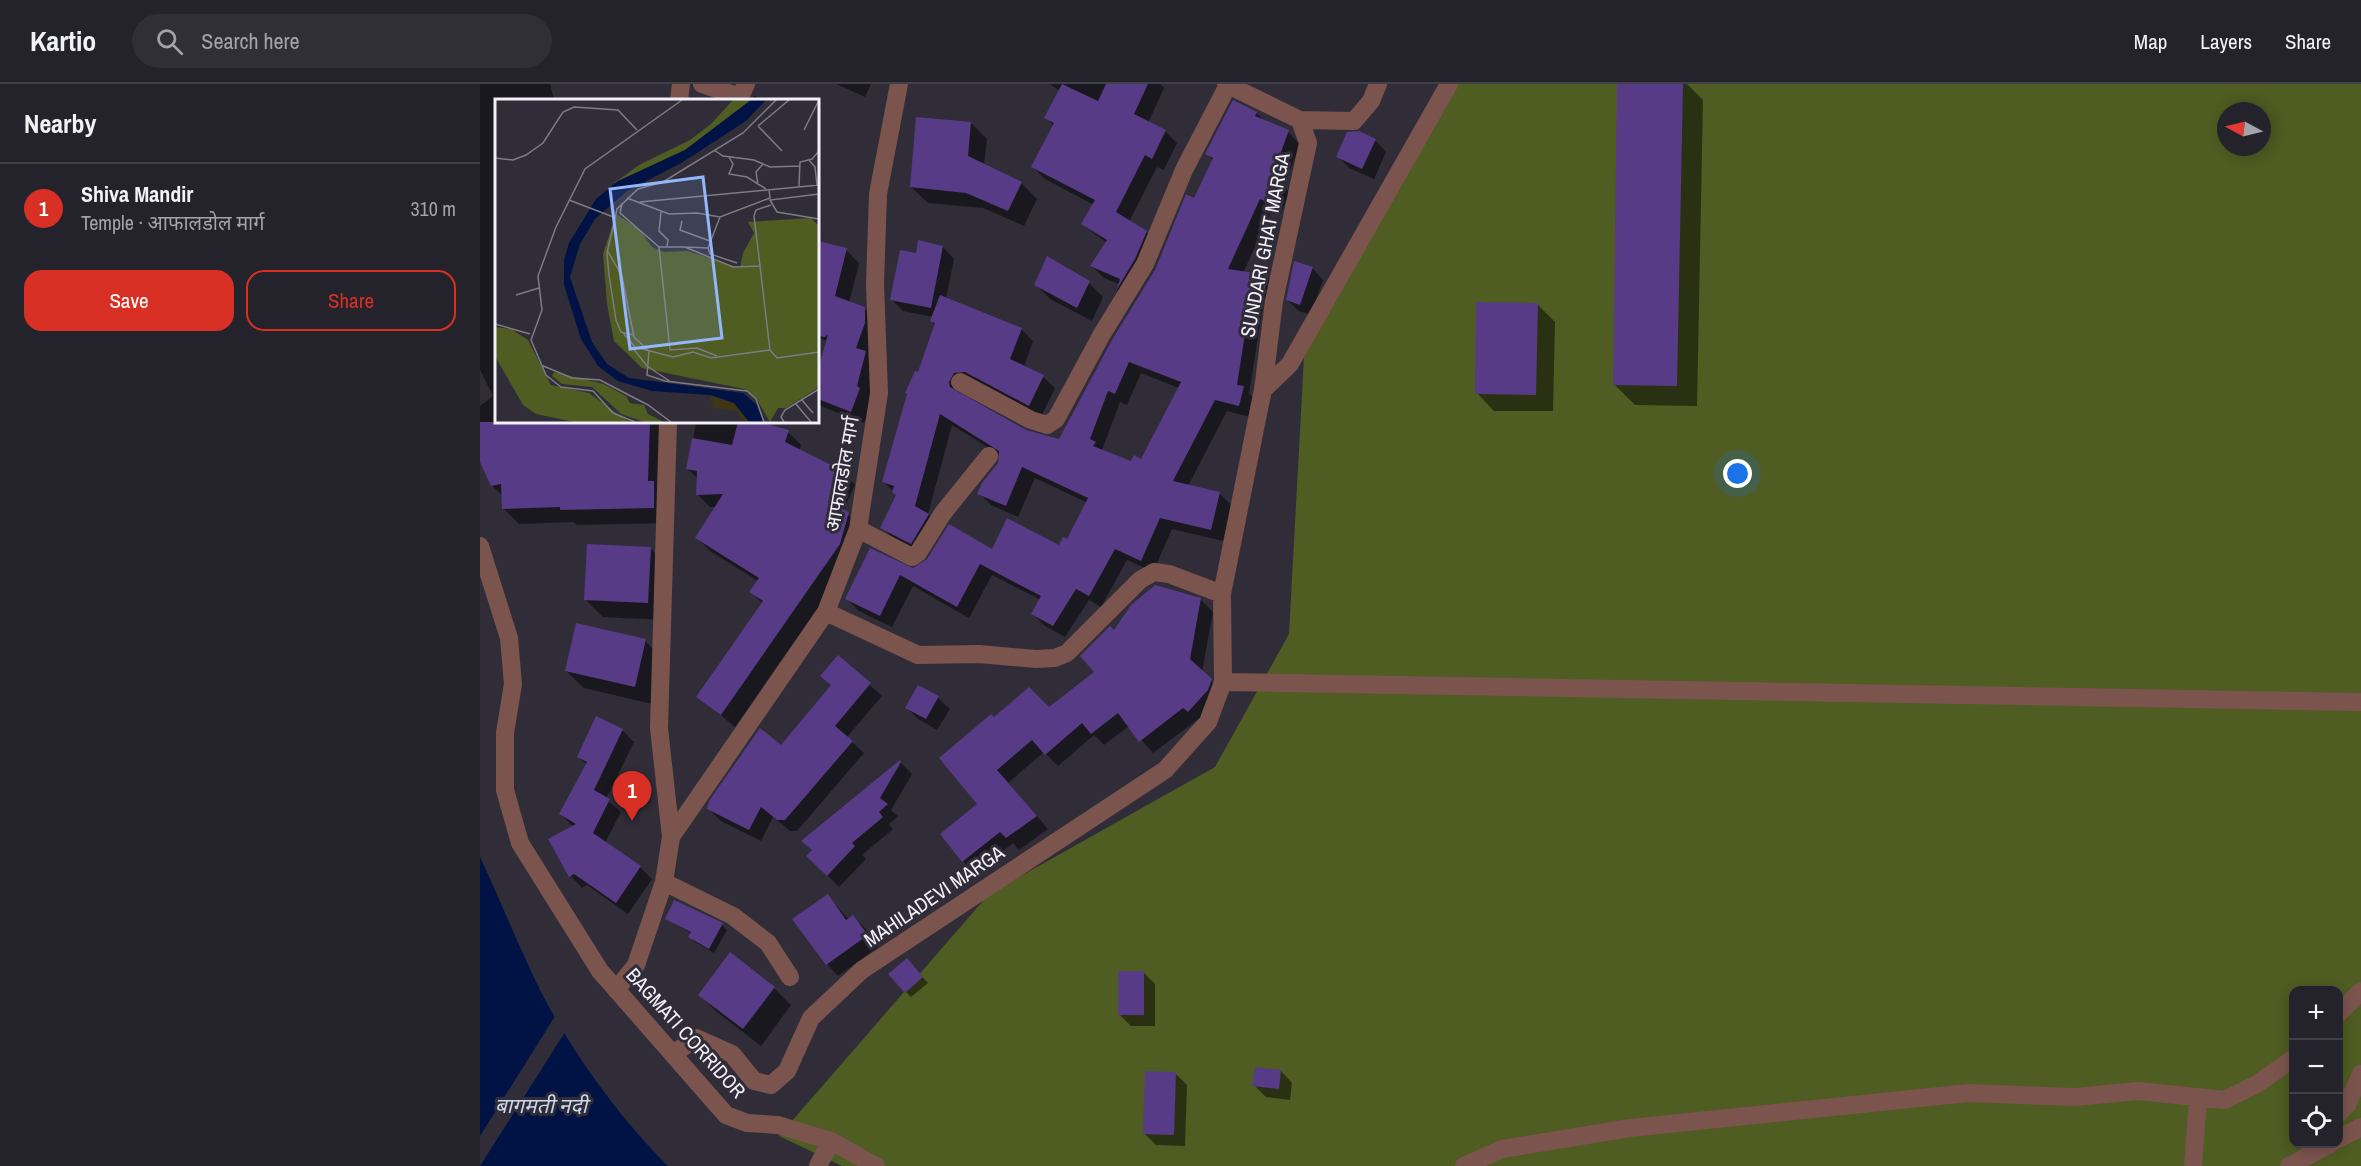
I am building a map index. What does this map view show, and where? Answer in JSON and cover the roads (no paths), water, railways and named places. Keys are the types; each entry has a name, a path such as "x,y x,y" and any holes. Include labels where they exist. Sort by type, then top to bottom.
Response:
{"street":[{"path":"680,99 681,84"},
{"path":"702,84 740,97 746,84"},
{"name":"आफालडोल मार्ग","path":"616,990 636,965 664,882 671,837 826,612 858,529 879,393 875,284 878,194 899,84"},
{"path":"960,382 1031,420 1047,425 1056,419 1102,334 1145,264 1184,170 1227,84 1300,120 1354,121 1371,101 1378,84"},
{"path":"1263,390 1290,364 1449,84"},
{"name":"SUNDARI GHAT MARGA","path":"1223,682 1222,594 1263,390 1274,301 1308,143 1300,120"},
{"path":"668,423 659,728 671,837"},
{"path":"858,529 912,557 918,553 943,513 989,456"},
{"name":"BAGMATI CORRIDOR","path":"480,546 510,650 513,684 505,733 505,790 520,843 600,971 726,1115 747,1123 778,1125 831,1141 876,1166"},
{"path":"826,612 918,655 980,654 1036,659 1055,657 1067,652 1140,580 1154,572 1169,574 1222,594"},
{"path":"1223,682 2361,702"},
{"name":"MAHILADEVI MARGA","path":"674,1054 696,1038 732,1054 754,1081 771,1084 787,1071 811,1018 862,970 1165,770 1208,722 1223,682"},
{"path":"664,882 733,916 768,943 790,977"},
{"path":"2343,1009 2361,991"},
{"path":"1464,1166 1502,1149 1630,1128 1968,1093 2075,1096 2138,1091 2224,1100 2257,1084 2289,1062"},
{"path":"2343,1109 2361,1074"},
{"path":"2193,1166 2198,1098"},
{"path":"2343,1136 2361,1127"},
{"path":"818,1166 831,1141"},
{"path":"2283,1166 2305,1148"},
{"path":"2289,1166 2321,1148"}],"water":[{"name":"बागमती नदी","path":"480,857 531,971 557,1022 591,1074 629,1124 668,1166 480,1166"}],"place":[{"name":"Shiva Mandir","path":"632,821"}]}
